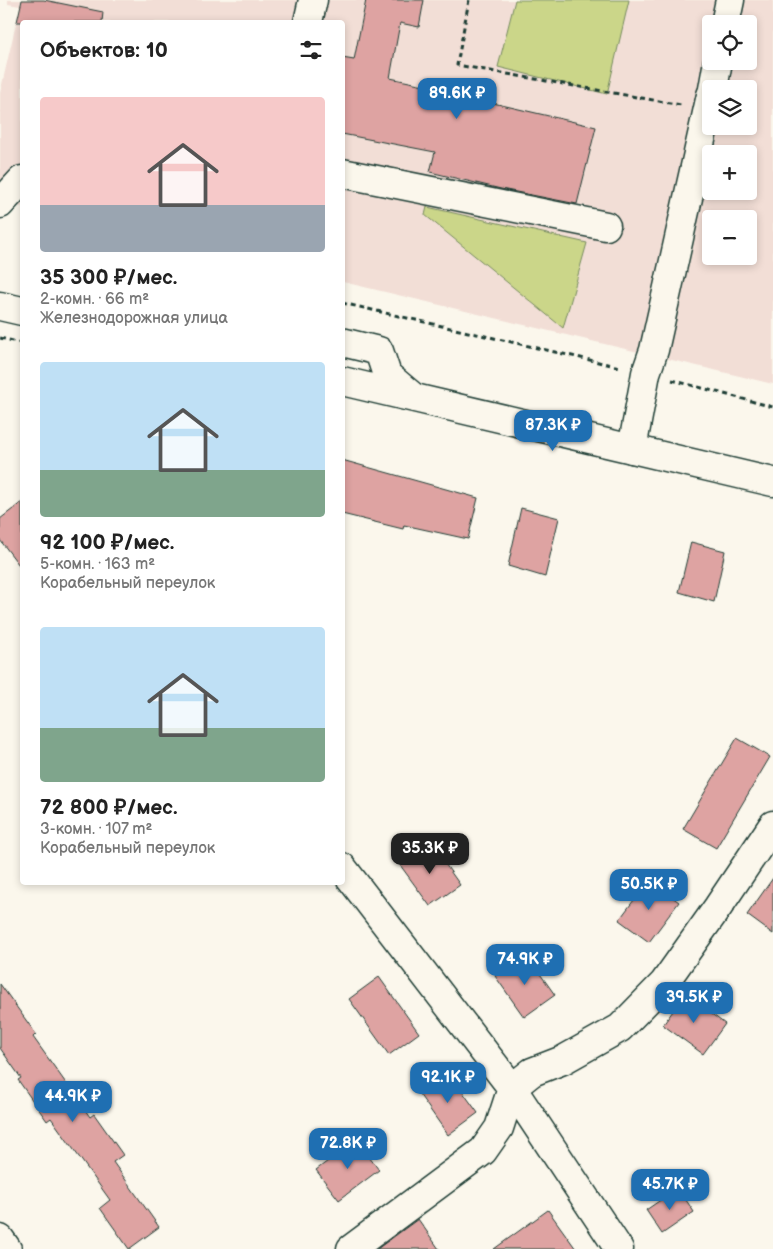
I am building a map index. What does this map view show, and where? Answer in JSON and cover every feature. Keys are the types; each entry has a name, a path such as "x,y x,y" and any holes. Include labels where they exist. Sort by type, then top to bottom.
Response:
{"street":[{"path":"309,20 314,0"},
{"path":"727,15 730,0"},
{"path":"632,449 646,373 654,350 703,135"},
{"path":"345,174 606,226"},
{"path":"0,204 20,182"},
{"path":"0,306 20,311"},
{"path":"345,343 378,351 387,375 412,396"},
{"path":"345,382 773,482"},
{"path":"350,1249 483,1151 499,1128 512,1088 532,1072 563,1060 620,1028 664,983 773,825"},
{"path":"345,872 512,1088 618,1249"},
{"path":"0,1239 7,1249"}],"path":[{"path":"469,0 457,65 702,97"},
{"path":"345,304 646,373 773,406"},
{"path":"0,338 20,343"}],"shaded area":[{"path":"8,0 773,0 773,384 345,282 345,20 20,20 20,207 0,202 0,93 20,6 8,4"}],"green space":[{"path":"515,0 629,0 607,94 498,67"},
{"path":"427,207 587,243 563,328 425,215"}],"building":[{"path":"22,0 44,0 103,12 102,20 20,20 20,22 17,22"},
{"path":"366,0 424,0 419,27 400,23 390,78 448,90 450,93 596,127 577,204 501,189 430,172 435,152 345,135 345,58 354,60"},
{"path":"345,461 478,498 468,539 404,525 403,529 345,515"},
{"path":"20,504 20,566 0,540 0,519"},
{"path":"521,508 559,518 545,577 508,566"},
{"path":"691,542 725,551 714,602 679,592"},
{"path":"737,738 770,757 716,848 683,829"},
{"path":"431,844 460,885 430,906 400,865"},
{"path":"773,878 773,934 747,915"},
{"path":"649,880 679,902 649,942 619,920"},
{"path":"526,954 555,995 524,1017 495,976"},
{"path":"379,977 419,1033 389,1055 349,999"},
{"path":"0,984 36,1034 33,1037 90,1117 94,1114 123,1155 113,1162 159,1227 129,1249 100,1208 110,1200 51,1118 47,1121 18,1080 21,1078 0,1048"},
{"path":"685,994 725,1024 703,1054 663,1025"},
{"path":"449,1073 478,1113 448,1135 419,1094"},
{"path":"356,1140 379,1170 339,1200 316,1170"},
{"path":"678,1188 694,1212 662,1234 646,1210"},
{"path":"548,1210 576,1249 494,1249"},
{"path":"418,1219 439,1249 377,1249"}]}
